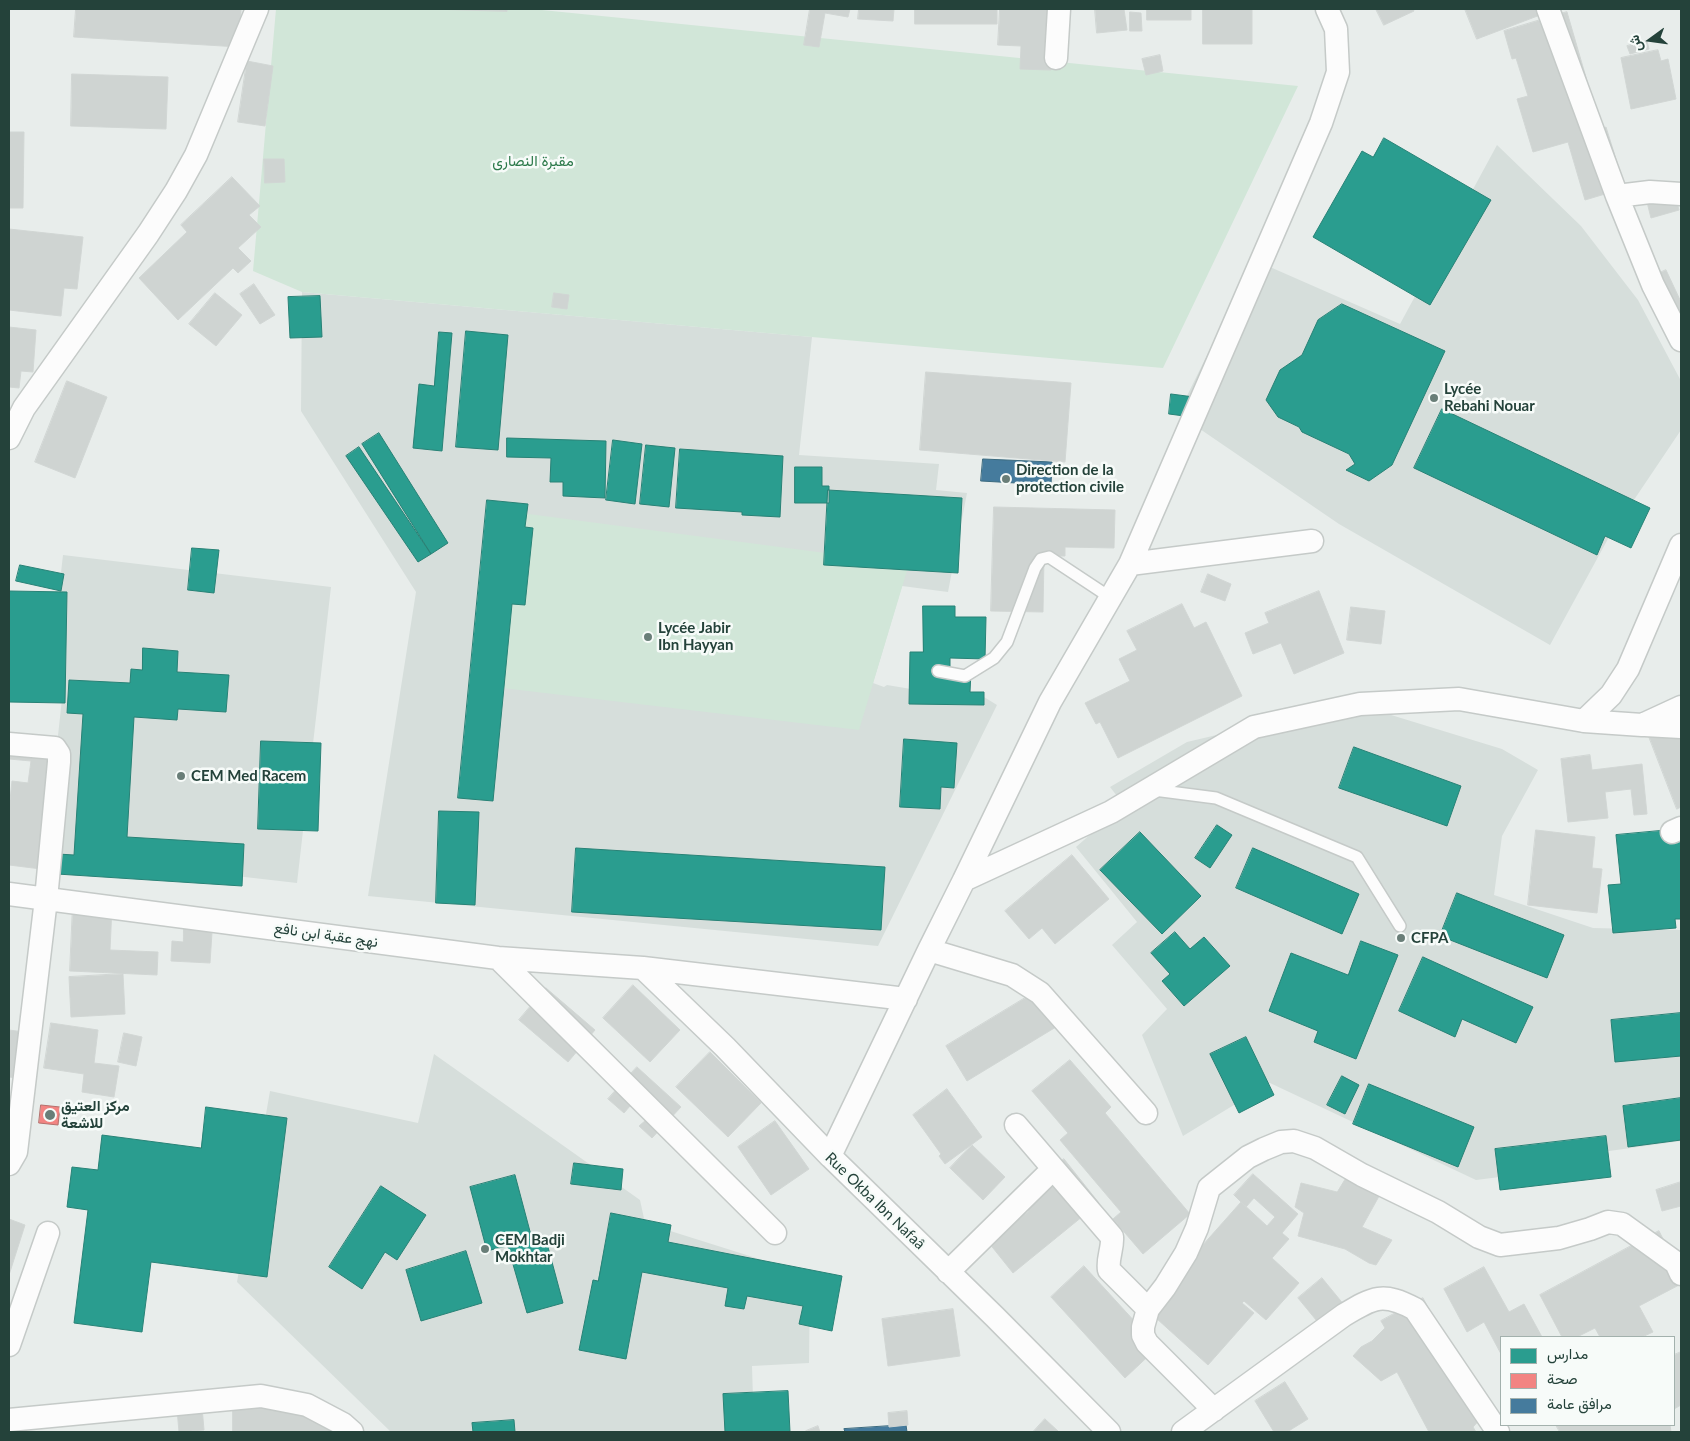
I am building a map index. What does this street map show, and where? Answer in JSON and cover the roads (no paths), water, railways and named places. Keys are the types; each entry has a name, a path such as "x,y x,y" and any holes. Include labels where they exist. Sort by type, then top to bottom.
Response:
{"street":[{"path":"9,438 24,408 148,234 176,191 196,155 257,9"},
{"path":"1056,58 1059,9"},
{"path":"830,1156 906,1000 928,950 1050,702 1130,564 1321,123 1338,72 1336,29 1327,9"},
{"path":"1548,9 1617,196 1653,285 1681,340"},
{"path":"1617,196 1650,192 1681,194"},
{"path":"1130,564 1312,541"},
{"path":"1584,721 1611,695 1628,668 1681,545"},
{"path":"964,880 1111,812 1254,727 1360,704 1459,699 1584,721 1681,727"},
{"path":"1642,725 1681,707"},
{"path":"9,744 55,748 59,754 46,898 16,1152 9,1164"},
{"name":"نهج عقبة ابن نافع","path":"9,894 498,958 643,968 906,1000"},
{"path":"928,950 1012,975 1040,993 1146,1113"},
{"path":"498,958 775,1232"},
{"name":"Rue Okba Ibn Nafaâ","path":"643,968 725,1047 830,1156 1109,1432"},
{"path":"1016,1125 1112,1237 1113,1244 1108,1262 1109,1270 1148,1309"},
{"path":"1214,1410 1147,1343 1143,1335 1143,1327 1148,1309 1165,1287 1186,1253 1209,1188 1248,1157 1280,1142 1294,1141 1315,1148 1362,1175 1438,1212 1479,1237 1500,1245 1559,1238 1608,1222 1614,1222 1622,1224 1679,1266"},
{"path":"948,1272 1053,1169"},
{"path":"9,1345 48,1233"},
{"path":"1183,1432 1344,1315 1361,1305 1379,1298 1398,1300 1415,1309 1498,1432"},
{"path":"9,1420 261,1396 307,1405 344,1424 352,1432"}],"lane":[{"path":"938,671 965,676 994,658 1007,642 1040,559 1048,556 1111,598"},
{"path":"1149,790 1216,798 1358,856 1400,926"}],"place":[{"name":"Lycée Rebahi Nouar","path":"1434,398"},
{"name":"Direction de la protection civile","path":"1006,479"},
{"name":"Lycée Jabir Ibn Hayyan","path":"648,637"},
{"name":"CEM Med Racem","path":"181,776"},
{"name":"CFPA","path":"1401,938"},
{"name":"مركز العتيق للاشعة","path":"50,1115"},
{"name":"CEM Badji Mokhtar","path":"485,1249"}],"park label":[{"name":"مقبرة النصارى","path":"533,161"}]}
